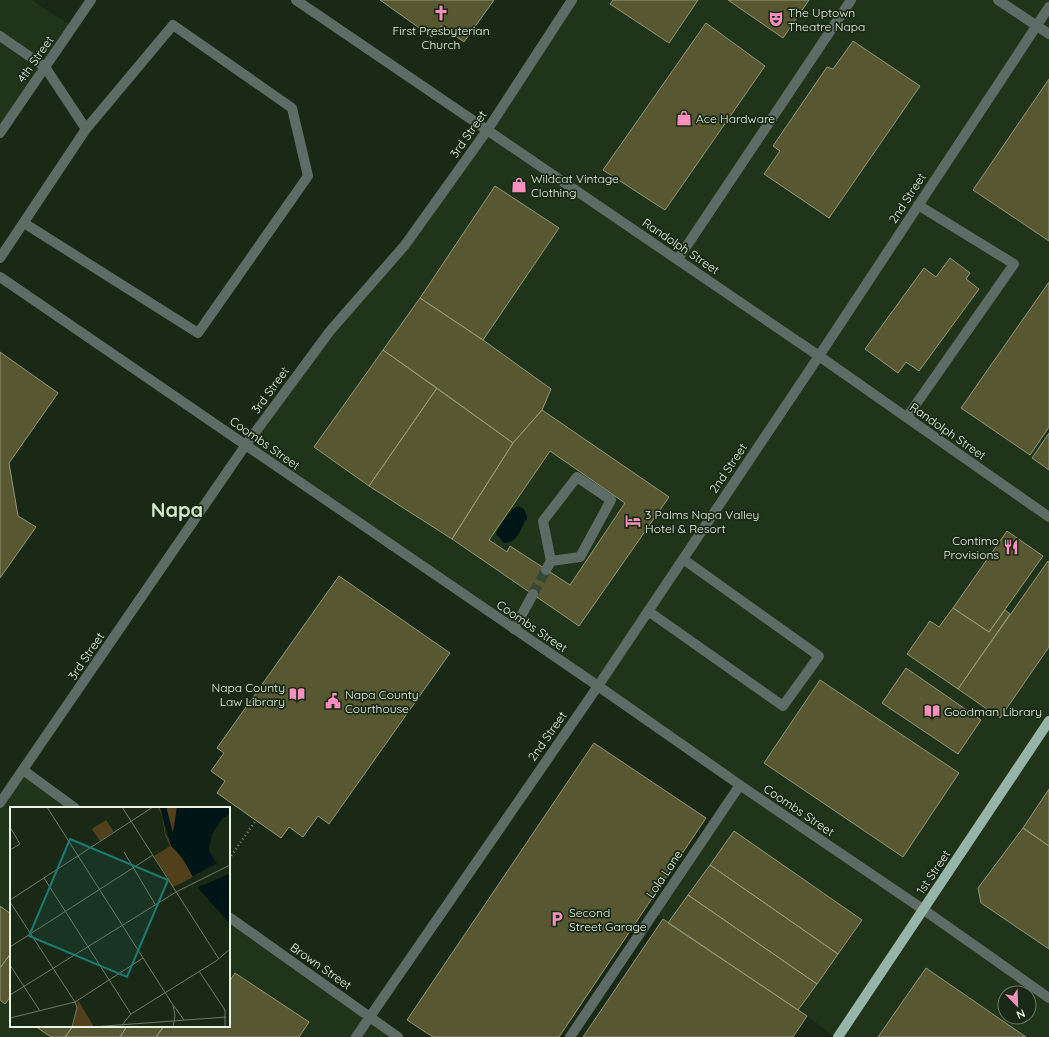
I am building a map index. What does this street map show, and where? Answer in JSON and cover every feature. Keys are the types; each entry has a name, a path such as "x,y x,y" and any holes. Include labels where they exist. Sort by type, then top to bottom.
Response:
{"main road":[{"name":"1st Street","path":"838,1037 1049,721"}],"street":[{"name":"4th Street","path":"0,133 91,0"},
{"name":"Randolph Street","path":"296,0 488,129 819,356 1049,517"},
{"name":"3rd Street","path":"0,803 245,446 330,331 405,245 488,129 572,0"},
{"path":"678,260 851,0"},
{"path":"998,0 1049,34"},
{"name":"2nd Street","path":"356,1037 598,686 819,356 1049,8"},
{"path":"0,258 24,222 86,129 173,25 292,108 308,176 198,333 24,222"},
{"path":"0,36 45,67 86,129"},
{"path":"907,418 1014,264 918,205"},
{"name":"Coombs Street","path":"0,277 924,910 1049,998"},
{"path":"577,477 611,500 580,557 549,565 543,521 577,477"},
{"path":"648,611 783,706 819,656 683,559"},
{"path":"514,629 533,594"},
{"path":"23,770 74,807"},
{"name":"Lola Lane","path":"570,1037 740,785"},
{"name":"Brown Street","path":"230,918 398,1037"}],"path":[{"path":"230,858 256,820"}],"shaded area":[{"path":"0,0 31,0 73,27 0,133"},
{"path":"572,0 1049,0 1049,1037 835,1037 807,1016 663,919 655,912 740,786 245,446 330,331 405,245"},
{"path":"515,507 520,507 524,510 527,519 516,537 509,542 504,543 496,534 504,519"},
{"path":"23,770 74,807 10,807 10,1027 230,1027 230,918 398,1037 0,1037 0,803"}],"building":[{"name":"First Presbyterian Church","path":"380,0 494,0 464,42 441,26 432,37"},
{"path":"613,0 698,0 669,43 610,4"},
{"name":"The Uptown Theatre Napa","path":"728,0 809,0 783,38"},
{"name":"Ace Hardware","path":"706,23 765,66 665,210 603,170"},
{"path":"853,41 920,86 829,218 764,174 780,151 773,146 827,67 833,69"},
{"path":"1049,79 1049,241 973,190"},
{"path":"495,186 559,228 483,340 420,298"},
{"path":"950,258 970,273 966,279 979,289 919,371 906,362 898,373 865,349 924,268 936,277"},
{"path":"1049,282 1049,427 1030,455 961,408"},
{"path":"420,298 483,340 551,389 542,410 513,443 383,350"},
{"path":"383,350 437,388 369,486 314,447"},
{"path":"0,352 58,393 9,463 18,516 36,527 0,578"},
{"path":"437,388 513,443 452,539 369,486"},
{"name":"3 Palms Napa Valley Hotel & Resort","path":"542,410 669,497 579,626 452,539 513,443","holes":["550,451 625,503 570,585 510,546 507,552 489,540"]},
{"path":"1049,433 1049,470 1032,458"},
{"path":"1007,531 1043,556 989,632 953,608"},
{"path":"1048,561 1049,647 1000,718 958,689"},
{"name":"Napa County Courthouse","path":"339,576 450,653 329,824 318,816 303,837 289,827 281,838 217,793 225,781 211,771 224,753 217,748"},
{"path":"953,608 989,632 1005,610 1010,614 958,689 907,654 930,621 939,627"},
{"name":"Goodman Library","path":"906,668 981,720 958,754 882,703"},
{"path":"820,680 959,773 903,857 764,763"},
{"name":"Second Street Garage","path":"594,743 706,818 559,1037 433,1037 407,1020"},
{"path":"1049,789 1049,846 1023,828"},
{"path":"1023,828 1049,846 1049,949 981,903 978,888"},
{"path":"734,831 862,920 838,954 710,865"},
{"path":"710,865 838,954 817,984 688,895"},
{"path":"688,895 817,984 798,1010 668,923"},
{"path":"0,906 10,913 10,954 0,968"},
{"path":"663,919 807,1016 793,1037 583,1037"},
{"path":"10,954 10,997 5,1004 0,1000 0,968"},
{"path":"926,968 997,1017 997,1025 1009,1025 1026,1037 878,1037"},
{"path":"235,973 309,1022 299,1037 156,1037 163,1027 230,1027 230,980"},
{"path":"36,1027 72,1027 65,1037 51,1037"},
{"path":"72,1027 126,1027 120,1037 65,1037"},
{"path":"126,1027 163,1027 156,1037 120,1037"}],"tunnel":[{"path":"533,594 546,570"}],"place":[{"name":"First Presbyterian Church","path":"441,13"},
{"name":"The Uptown Theatre Napa","path":"776,19"},
{"name":"Ace Hardware","path":"684,118"},
{"name":"Wildcat Vintage Clothing","path":"519,185"},
{"name":"3 Palms Napa Valley Hotel & Resort","path":"633,521"},
{"name":"Contimo Provisions","path":"1011,547"},
{"name":"Napa County Law Library","path":"297,694"},
{"name":"Napa County Courthouse","path":"333,701"},
{"name":"Goodman Library","path":"932,711"},
{"name":"Second Street Garage","path":"557,919"}],"district":[{"name":"Napa","path":"177,509"}]}
